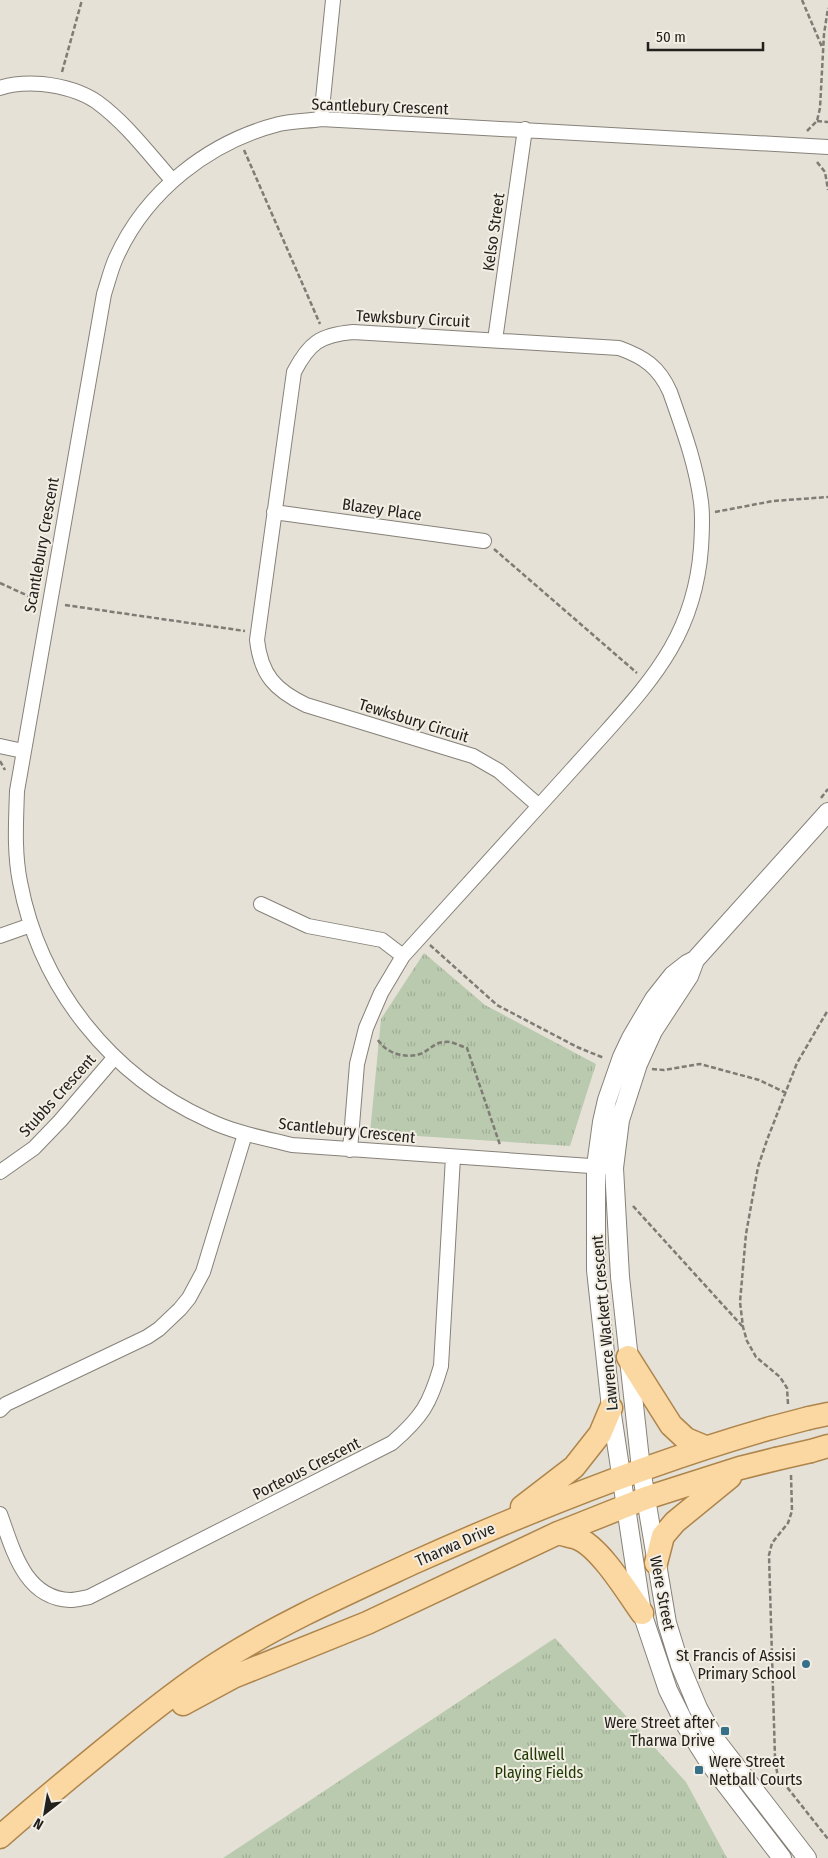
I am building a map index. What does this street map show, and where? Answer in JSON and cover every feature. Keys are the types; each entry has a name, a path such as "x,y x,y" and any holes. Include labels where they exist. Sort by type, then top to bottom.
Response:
{"main road":[{"path":"628,1357 671,1425 686,1439 705,1447"},
{"path":"501,1523 574,1466 600,1434 611,1408"},
{"name":"Tharwa Drive","path":"0,1837 160,1704 218,1663 290,1620 501,1523 631,1472 705,1447 818,1416"},
{"name":"Tharwa Drive","path":"114,1742 205,1690 367,1623 558,1533 646,1498 740,1468 820,1448"},
{"path":"656,1563 663,1536 675,1522 740,1468"},
{"path":"558,1533 578,1538 591,1547 612,1570 642,1613"}],"street":[{"path":"321,119 333,0"},
{"path":"0,88 30,83 58,86 85,95 97,102 118,121 172,180"},
{"name":"Scantlebury Crescent","path":"614,1168 292,1145 246,1134 209,1121 175,1104 143,1082 114,1058 87,1028 64,996 46,962 31,925 20,882 15,836 17,791 44,602 104,294 116,258 135,224 146,208 172,180 205,155 239,138 280,124 321,119 828,147"},
{"name":"Kelso Street","path":"496,340 525,130"},
{"name":"Tewksbury Circuit","path":"350,1150 357,1064 367,1026 381,993 403,956 638,697 659,669 674,645 694,592 700,564 702,511 694,462 670,392 654,367 638,354 619,348 353,332 334,334 316,342 303,355 294,372 258,633 258,651 265,671 278,688 306,705 472,756 499,771 539,806"},
{"name":"Blazey Place","path":"274,512 484,541"},
{"path":"0,746 23,751"},
{"name":"Lawrence Wackett Crescent","path":"625,1506 631,1472 628,1357 614,1168 620,1120 638,1064 654,1031 689,976 695,960 828,812"},
{"path":"261,904 308,926 382,940 403,956"},
{"path":"0,936 31,925"},
{"name":"Lawrence Wackett Crescent","path":"631,1472 611,1408 596,1270 596,1166 607,1100 631,1038 654,999 673,974 695,960"},
{"name":"Stubbs Crescent","path":"0,1172 34,1148 54,1128 114,1058"},
{"path":"0,1410 6,1404 147,1337 159,1329 180,1309 189,1298 203,1272 246,1134"},
{"name":"Porteous Crescent","path":"0,1514 18,1563 28,1579 42,1592 51,1596 70,1600 89,1598 392,1443 412,1426 428,1404 442,1366 453,1156"},
{"name":"Were Street","path":"631,1472 646,1498 667,1623 680,1665 698,1708 715,1739 807,1858"},
{"name":"Were Street","path":"625,1506 642,1613 668,1690 686,1726 710,1764 782,1858"}],"path":[{"path":"58,86 82,0"},
{"path":"802,0 823,49"},
{"path":"804,133 810,130 817,121 820,108 824,34 828,8"},
{"path":"817,121 828,122"},
{"path":"239,138 323,330"},
{"path":"813,159 818,162 824,172 828,190"},
{"path":"702,511 709,510 715,512 773,501 828,497"},
{"path":"484,541 642,678"},
{"path":"0,583 44,602 258,633"},
{"path":"40,591 44,602"},
{"path":"0,762 4,766 7,776"},
{"path":"420,937 497,1005 577,1047 610,1061"},
{"path":"367,1026 375,1029 373,1033 379,1043 391,1052 407,1056 420,1054 438,1043 447,1042 467,1048 502,1151 502,1160"},
{"path":"638,1064 664,1070 700,1064 759,1080 786,1093"},
{"path":"615,1198 624,1198 632,1205 743,1327"}],"green space":[{"path":"424,953 485,1005 596,1064 570,1146 370,1133 381,1019"},
{"name":"Callwell Playing Fields","path":"555,1638 686,1782 727,1858 223,1858"}],"place":[{"name":"St Francis of Assisi Primary School","path":"806,1664"},
{"name":"Were Street after Tharwa Drive","path":"725,1731"},
{"name":"Were Street Netball Courts","path":"699,1770"}]}
